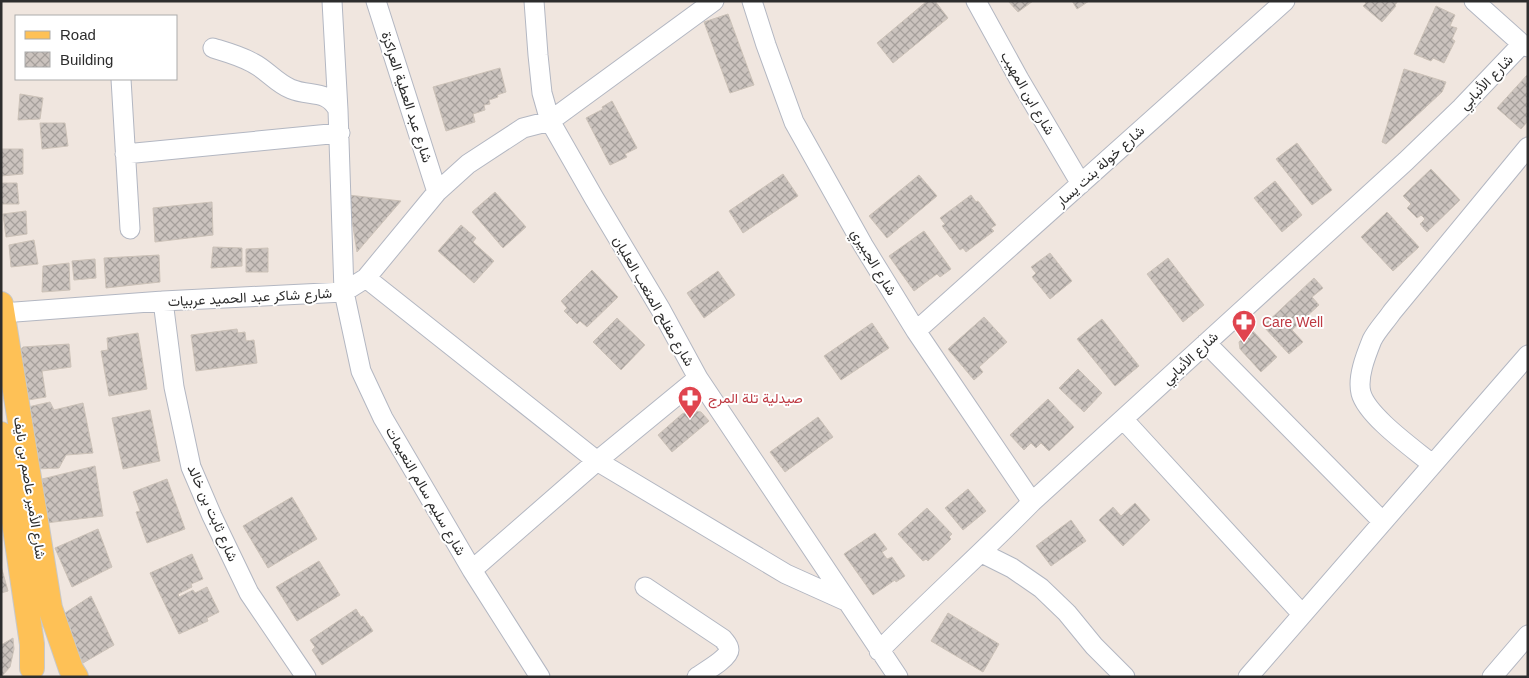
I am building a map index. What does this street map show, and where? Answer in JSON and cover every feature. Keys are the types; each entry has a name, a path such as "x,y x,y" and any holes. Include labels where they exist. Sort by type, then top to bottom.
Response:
{"main road":[{"name":"شارع الأمير عاصم بن نايف","path":"2,308 50,608 69,670"},
{"name":"شارع الأمير عاصم بن نايف","path":"1,434 32,644 29,672"},
{"path":"29,672 37,664 49,661 69,670"}],"street":[{"name":"شارع سليم سالم النعيمات","path":"332,1 340,134 344,292 361,371 383,418 472,570 540,677"},
{"name":"شارع عبد العطية العراكزة","path":"376,1 437,192"},
{"name":"شارع مفلح المتعب العليان","path":"534,1 542,93 550,120 661,310 698,378 898,677"},
{"name":"شارع شاكر عبد الحميد عربيات","path":"2,308 163,302 344,292 366,278 437,192 468,164 523,128 550,120 714,1"},
{"name":"شارع الجبيري","path":"752,1 794,122 863,245 916,331 1032,502"},
{"name":"شارع ابن المهيب","path":"976,1 1019,79 1082,184"},
{"name":"شارع خولة بنت يسار","path":"916,331 1284,1"},
{"path":"1474,1 1525,46"},
{"name":"شارع الأنبابي","path":"879,651 915,614 982,553 1032,502 1406,161 1525,46"},
{"path":"213,48 252,62 280,84 290,89 323,95 334,103 338,110"},
{"path":"121,80 130,228"},
{"path":"125,154 340,134"},
{"path":"1432,464 1372,411 1361,393 1361,376 1373,339 1392,312 1528,147"},
{"path":"366,278 597,461 786,574 846,601"},
{"name":"شارع ثابت بن خالد","path":"163,302 174,387 192,466 212,516 249,593 306,677"},
{"path":"1206,343 1382,521"},
{"path":"1248,677 1528,354"},
{"path":"472,570 597,461 698,378"},
{"path":"1123,419 1302,614"},
{"path":"982,553 1012,568 1041,588 1067,613 1094,646 1125,677"},
{"path":"645,587 723,638 727,644 729,650 726,656 697,677"},
{"path":"1492,677 1528,635"}],"building":[{"path":"927,1 935,1 948,18 893,63 877,43"},
{"path":"1008,1 1033,1 1018,12"},
{"path":"1072,1 1089,1 1077,9"},
{"path":"1364,1 1398,1 1382,22 1363,6 1366,3"},
{"path":"1436,6 1455,15 1450,26 1457,28 1452,39 1455,41 1444,63 1433,58 1431,61 1414,54"},
{"path":"728,14 754,85 730,93 704,22"},
{"path":"500,68 506,92 489,100 490,104 484,105 485,110 473,114 475,122 446,131 433,87"},
{"path":"1404,69 1446,82 1442,92 1386,144 1382,142"},
{"path":"1528,74 1528,121 1521,129 1497,108"},
{"path":"20,94 43,98 40,119 18,120"},
{"path":"612,101 637,148 625,154 627,157 610,165 586,118 603,109 602,107"},
{"path":"40,123 65,123 68,146 42,149"},
{"path":"1297,143 1332,190 1312,205 1276,159"},
{"path":"1,149 23,149 23,174 1,176"},
{"path":"1431,169 1460,200 1427,232 1420,224 1425,219 1421,215 1417,218 1407,208 1411,204 1403,196"},
{"path":"783,174 798,196 743,233 729,211"},
{"path":"919,175 937,196 887,238 869,216"},
{"path":"1275,181 1302,215 1282,232 1254,198"},
{"path":"1,183 17,183 19,204 1,204"},
{"path":"495,192 526,227 503,248 472,212"},
{"path":"348,195 401,201 357,252"},
{"path":"971,195 976,202 978,201 996,225 991,228 994,231 966,252 963,248 960,250 942,226 945,224 940,218"},
{"path":"212,202 213,235 155,242 153,208"},
{"path":"26,211 27,234 6,237 3,214"},
{"path":"1387,212 1419,247 1393,271 1361,237"},
{"path":"461,225 476,238 473,242 494,261 474,283 438,251"},
{"path":"924,231 951,269 940,277 937,274 914,291 889,256"},
{"path":"34,240 38,264 11,267 9,245"},
{"path":"213,247 242,248 242,266 211,268"},
{"path":"268,248 268,272 246,272 246,249"},
{"path":"1050,253 1072,281 1050,299 1032,277 1036,273 1031,267"},
{"path":"159,255 160,282 106,288 104,258"},
{"path":"1168,258 1204,305 1183,322 1147,274"},
{"path":"95,259 96,278 74,280 72,261"},
{"path":"69,263 70,290 42,292 43,266"},
{"path":"592,270 618,297 587,327 580,321 577,324 564,311 567,308 561,301"},
{"path":"718,271 735,295 704,318 687,293"},
{"path":"1314,278 1323,288 1312,297 1319,305 1292,330 1303,342 1289,354 1263,326"},
{"path":"984,317 1007,342 979,367 983,372 974,380 948,349"},
{"path":"617,318 645,345 621,370 593,342"},
{"path":"1102,319 1139,366 1115,386 1077,339"},
{"path":"872,323 889,348 841,380 824,356"},
{"path":"237,329 238,333 245,332 246,341 254,340 257,363 196,371 191,335"},
{"path":"1251,329 1277,357 1261,372 1240,349 1239,342"},
{"path":"138,333 147,389 109,396 101,351 108,350 107,338"},
{"path":"69,344 71,367 42,371 46,397 22,401 15,356 23,347"},
{"path":"1078,369 1102,393 1084,412 1059,388"},
{"path":"1048,399 1074,427 1049,451 1041,443 1036,448 1031,443 1024,450 1010,435"},
{"path":"50,402 54,410 83,403 93,453 66,455 59,468 36,469 28,407"},
{"path":"150,410 160,461 123,469 112,418"},
{"path":"691,410 701,412 709,421 672,452 658,435 682,414"},
{"path":"818,417 833,437 785,472 770,452"},
{"path":"95,466 103,516 46,523 38,480"},
{"path":"167,479 185,529 147,543 136,512 140,511 133,492"},
{"path":"968,489 986,511 963,530 945,508"},
{"path":"292,497 317,539 268,568 243,526"},
{"path":"1135,503 1150,520 1123,546 1099,520 1113,507 1121,516"},
{"path":"927,508 952,534 949,537 951,539 928,561 926,559 923,561 898,534"},
{"path":"1071,520 1086,541 1051,566 1036,546"},
{"path":"98,529 112,567 72,587 55,548"},
{"path":"875,533 887,549 882,552 887,559 892,557 905,576 896,582 895,580 873,595 844,554"},
{"path":"192,554 203,579 191,584 192,587 178,594 179,597 193,590 195,593 207,587 219,612 207,618 208,621 179,634 150,573"},
{"path":"319,561 340,595 297,621 276,587"},
{"path":"1,566 8,591 1,593"},
{"path":"91,596 114,645 83,663 62,615"},
{"path":"356,609 373,631 322,665 312,650 315,647 310,640"},
{"path":"948,613 999,644 983,672 931,641"},
{"path":"13,638 14,649 10,667 1,677 1,645"}],"place":[{"name":"Care Well","path":"1244,343"},
{"name":"صيدلية تلة المرج","path":"690,419"}]}
